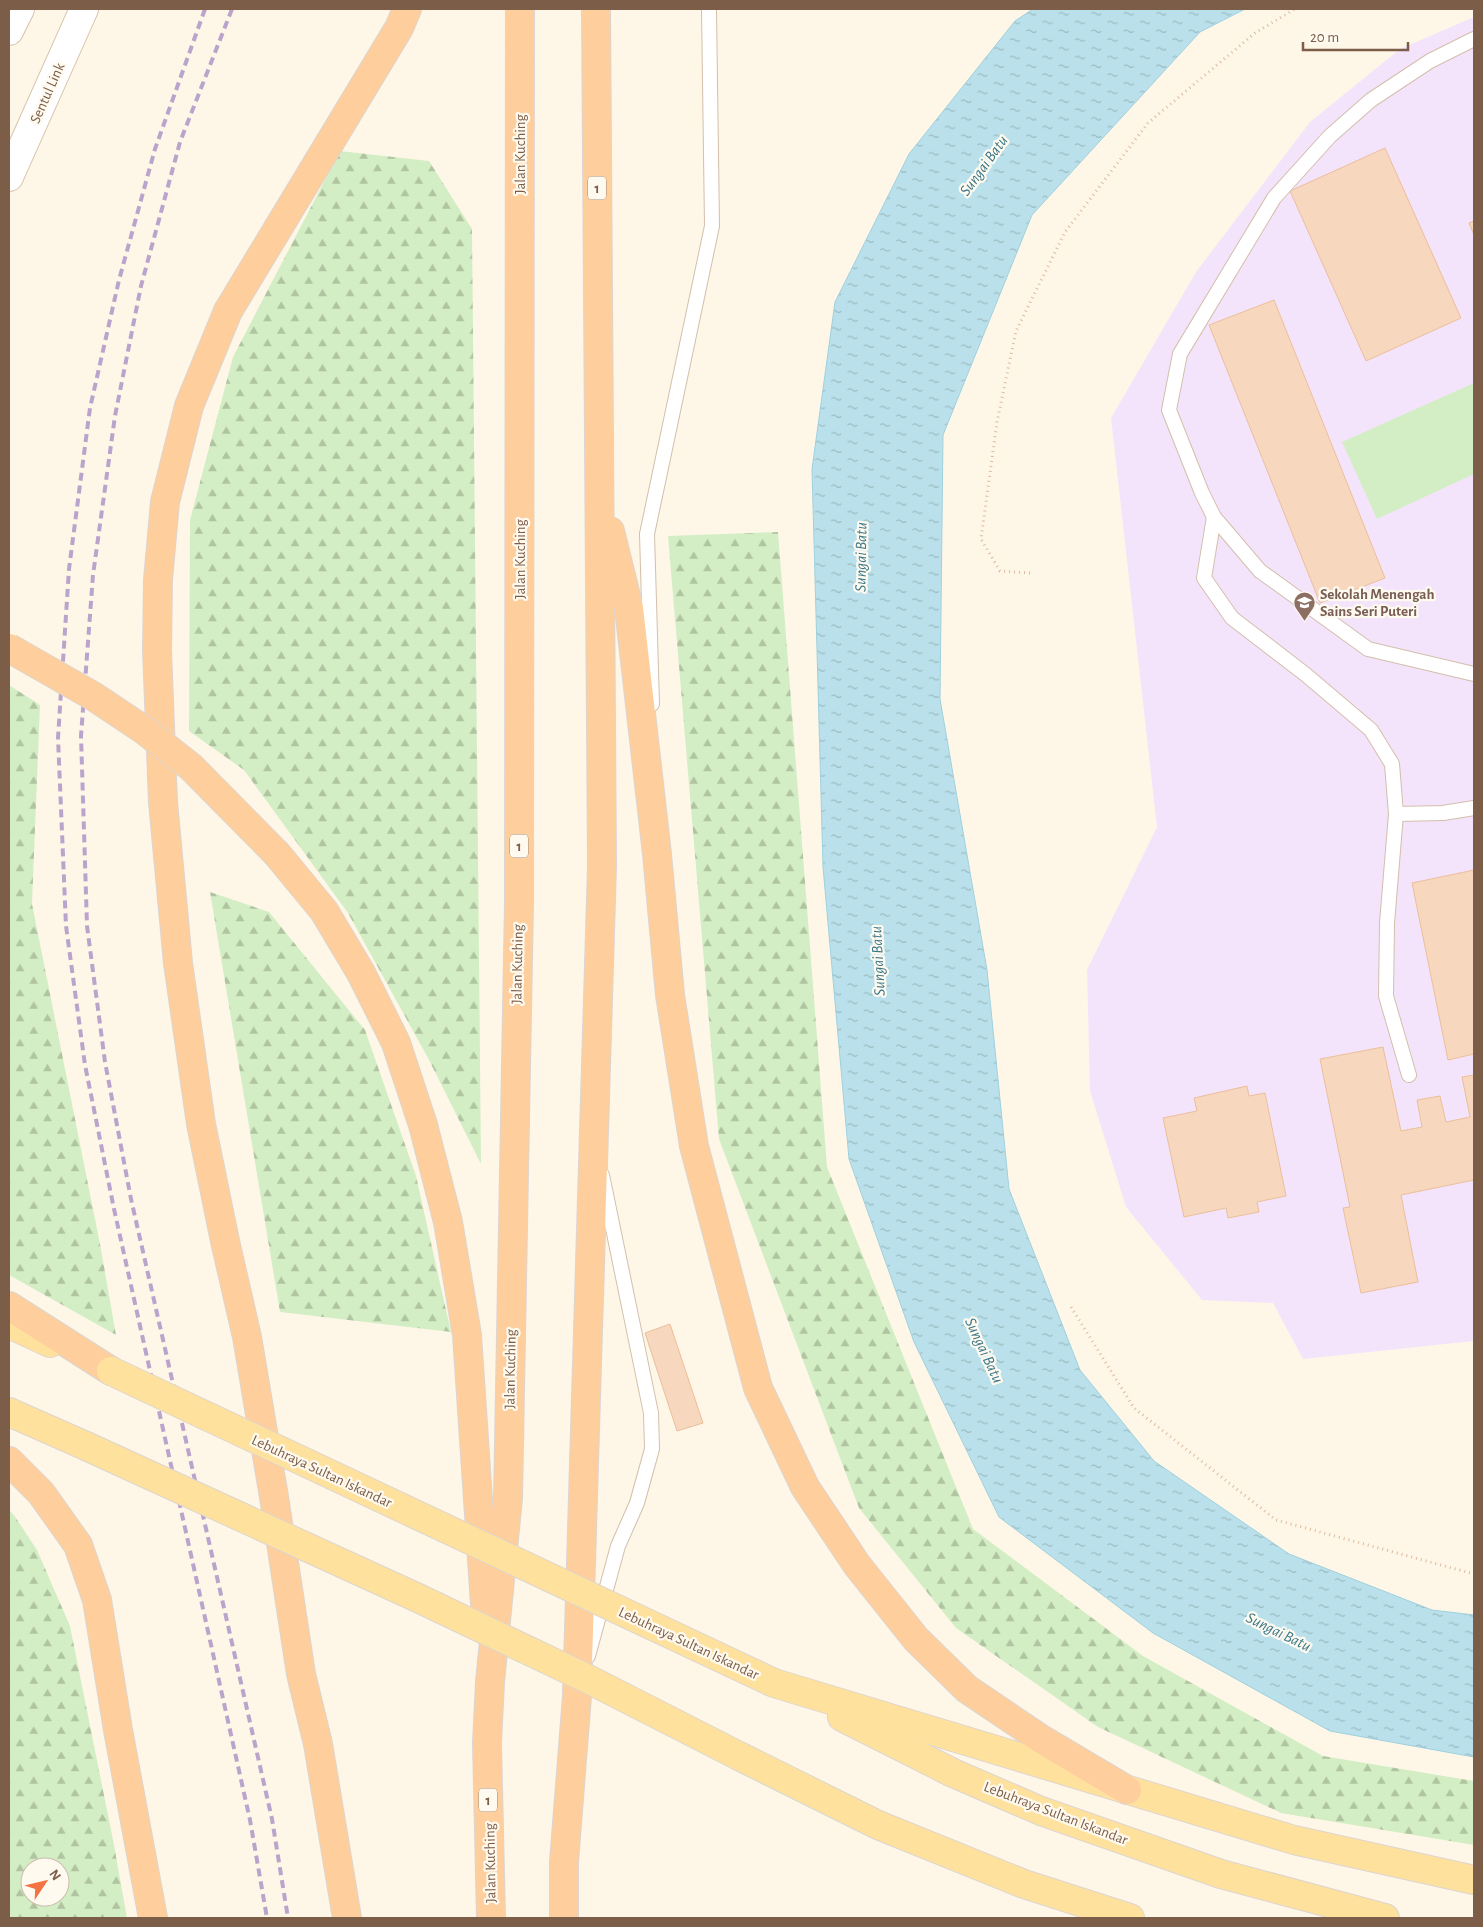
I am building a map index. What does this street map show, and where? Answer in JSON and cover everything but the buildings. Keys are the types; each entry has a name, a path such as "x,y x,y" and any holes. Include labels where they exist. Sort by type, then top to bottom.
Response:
{"highway":[{"path":"347,1918 318,1744 301,1674 247,1337 201,1124 178,963 163,802 157,650 158,580 165,502 189,406 228,311 399,28 407,9"},
{"name":"Jalan Kuching","path":"491,1918 487,1743 490,1682 508,1498 519,893 520,9"},
{"name":"1","path":"564,1918 564,1862 576,1696 602,866 596,9"},
{"path":"600,491 629,608 657,854 670,995 694,1146 758,1388 805,1487 857,1565 916,1639 967,1689 1041,1739 1127,1790"},
{"path":"9,648 93,696 144,730 190,766 277,854 324,910 361,973 396,1043 423,1125 448,1222 467,1335 490,1682"},
{"path":"9,1306 111,1371"},
{"path":"9,1461 41,1493 78,1545 97,1600 118,1730 154,1918"}],"main road":[{"path":"9,31 20,9"},
{"name":"Sentul Link","path":"9,177 84,9"},
{"name":"Lebuhraya Sultan Iskandar","path":"9,1324 774,1683 953,1773 1041,1811 1221,1874 1385,1918"},
{"path":"9,1412 427,1602 588,1679 878,1825 1024,1884 1130,1918"},
{"path":"774,1683 1294,1840 1474,1880"}],"lane":[{"path":"657,854 647,534 712,226 710,9"},
{"path":"1474,39 1430,61 1371,100 1330,136 1274,198 1180,354 1169,410 1202,493 1214,517 1260,571 1368,649 1474,674"},
{"path":"1214,517 1204,578 1232,618 1305,674 1371,730 1392,764 1396,814 1387,923 1386,996 1409,1075"},
{"path":"1396,814 1443,813 1474,808"},
{"path":"576,1696 618,1546 637,1503 652,1449 651,1413 594,1135"}],"path":[{"path":"1030,573 1000,571 981,538 997,422 1016,331 1065,232 1148,123 1255,33 1295,9"},
{"path":"1071,1307 1134,1408 1276,1520 1474,1574"}],"shaded area":[{"name":"Sekolah Menengah Sains Seri Puteri","path":"1474,17 1474,1341 1303,1359 1273,1303 1202,1300 1126,1207 1090,1091 1087,970 1157,827 1111,418 1196,272 1310,122 1400,49"}],"green space":[{"path":"340,151 429,161 472,229 481,1164 428,1058 348,913 244,770 189,731 190,520 233,357"},
{"path":"1474,383 1474,474 1377,519 1342,442"},
{"path":"778,532 827,1167 973,1529 1143,1656 1323,1756 1474,1781 1474,1845 1281,1813 1098,1727 956,1628 859,1508 719,1139 668,536"},
{"path":"9,685 40,705 32,904 100,1244 116,1335 9,1275"},
{"path":"210,892 269,912 365,1030 416,1176 451,1332 280,1312"},
{"path":"9,1510 37,1550 70,1626 127,1918 9,1918"}],"water":[{"name":"Sungai Batu","path":"1033,9 1245,9 1200,32 1032,215 943,435 940,699 987,970 1009,1189 1080,1370 1154,1461 1289,1554 1432,1610 1474,1615 1474,1757 1330,1731 1153,1633 999,1517 914,1342 849,1159 823,867 812,469 835,302 909,154 1015,21"}],"railway":[{"path":"205,9 155,149 119,280 90,408 69,569 58,738 66,926 85,1065 114,1209 250,1820 267,1918"},
{"path":"232,9 180,142 141,286 115,416 93,575 81,736 87,926 105,1062 131,1199 272,1819 288,1918"}],"place":[{"name":"Sekolah Menengah Sains Seri Puteri","path":"1304,622"}]}
